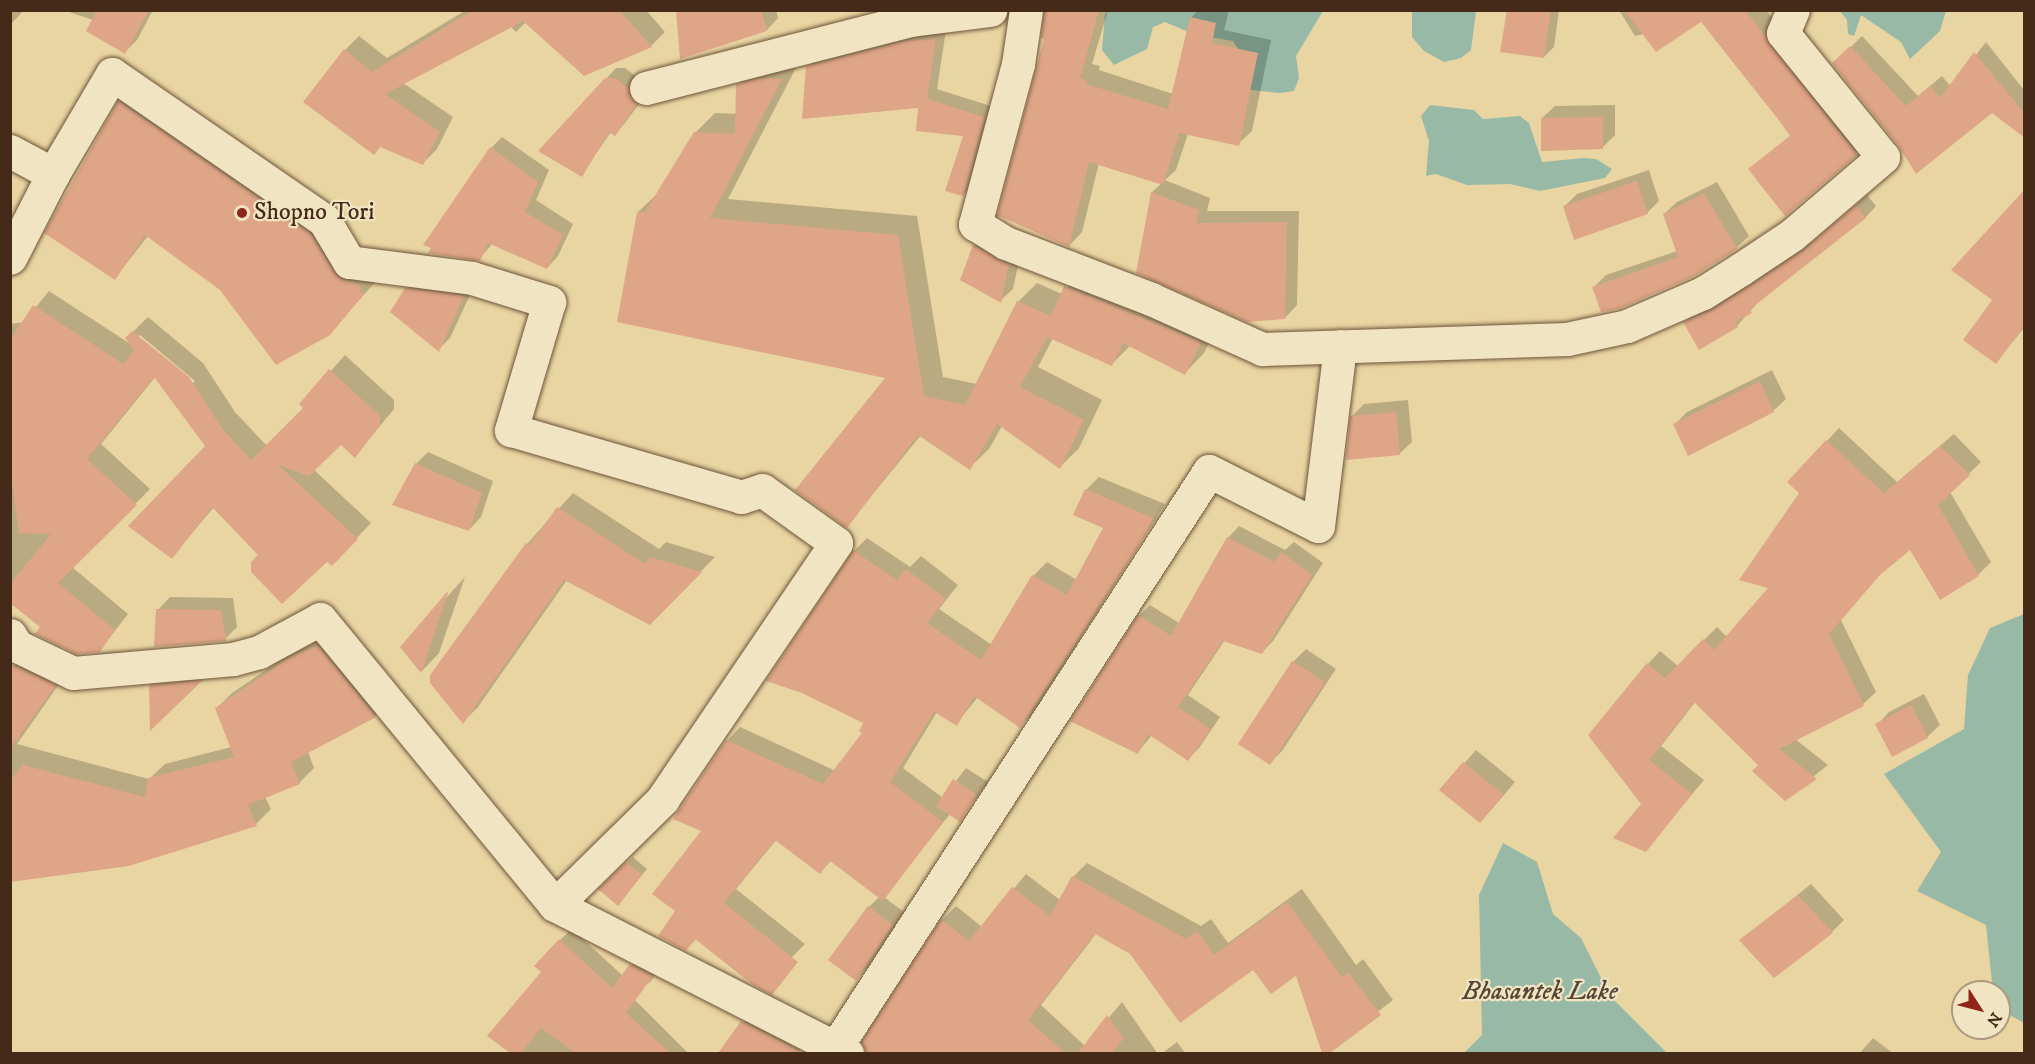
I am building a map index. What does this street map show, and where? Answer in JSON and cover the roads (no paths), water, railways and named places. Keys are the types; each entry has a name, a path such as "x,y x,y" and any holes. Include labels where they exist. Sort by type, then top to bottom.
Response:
{"street":[{"path":"646,88 911,20 990,10"},
{"path":"1024,17 1018,64 975,224 1006,243 1151,299 1262,350 1567,339 1627,326 1703,293 1792,235 1882,157 1783,33 1793,10"},
{"path":"10,258 53,174 112,74 324,220 349,262 472,278 549,302 511,430 741,498 762,490 836,543 663,799 555,905"},
{"path":"10,151 53,174"},
{"path":"10,635 17,646 73,673 233,659 277,644 320,619 555,905 842,1050 1209,471 1318,526 1340,346"}],"water":[{"path":"1108,11 1323,11 1296,56 1299,78 1294,91 1280,93 1243,89 1241,53 1233,41 1193,34 1165,22 1153,27 1147,49 1114,65 1102,50 1105,14"},
{"path":"1412,11 1476,11 1471,50 1461,58 1444,62 1424,51 1412,37"},
{"path":"1840,11 1946,11 1940,31 1910,59 1901,42 1861,15 1854,36 1848,34 1847,20"},
{"path":"1430,105 1474,110 1483,119 1520,116 1529,123 1542,162 1596,159 1612,169 1605,178 1540,191 1510,184 1467,185 1436,174 1426,176 1429,141 1421,116"},
{"path":"2024,614 2024,1023 2011,1016 2011,980 1992,980 1986,925 1917,891 1941,852 1884,774 1964,729 1968,675 1990,628"},
{"name":"Bhasantek Lake","path":"1503,843 1537,862 1553,914 1581,938 1610,996 1667,1053 1464,1053 1482,1035 1479,895"}],"place":[{"name":"Shopno Tori","path":"242,213"}]}
